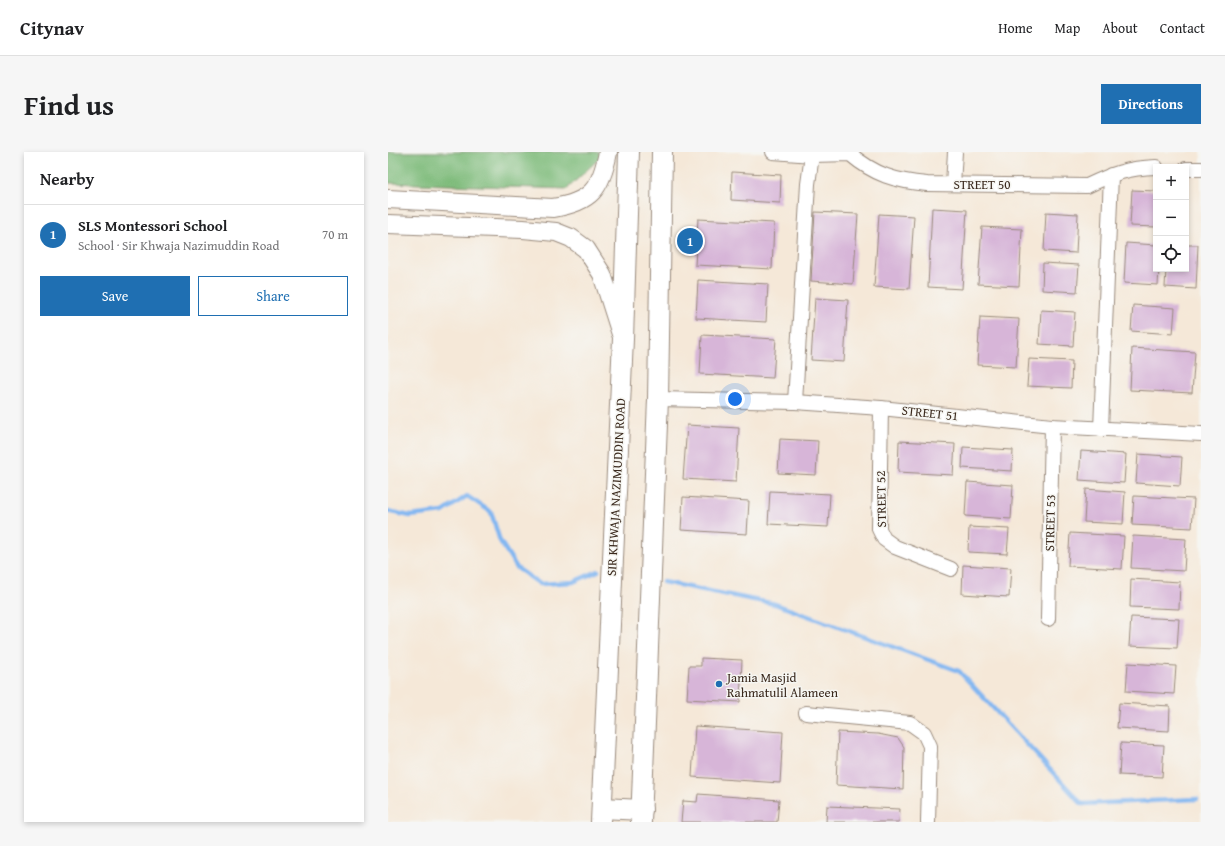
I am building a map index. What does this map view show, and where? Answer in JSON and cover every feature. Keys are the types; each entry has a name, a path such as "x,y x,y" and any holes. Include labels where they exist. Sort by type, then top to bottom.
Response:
{"main road":[{"name":"SIR KHWAJA NAZIMUDDIN ROAD","path":"601,815 623,339 629,152"},
{"path":"601,815 642,816 658,399 662,152"}],"street":[{"path":"388,199 553,208 572,205 595,190 605,166 608,152"},
{"name":"STREET 50","path":"773,152 812,155 850,154 862,164 884,176 902,182 1023,184 1057,187 1087,186 1131,168 1153,167"},
{"path":"953,184 955,152"},
{"path":"795,402 808,184 812,155"},
{"path":"1189,169 1201,170"},
{"path":"1101,429 1111,175"},
{"path":"388,224 523,229 556,232 571,238 586,250 602,274 623,339"},
{"name":"STREET 51","path":"658,399 795,402 881,408 1052,426 1201,434"},
{"name":"STREET 52","path":"881,408 879,529 884,539 895,547 951,569"},
{"name":"STREET 53","path":"1048,619 1052,426"},
{"path":"806,713 914,725 924,733 930,746 928,822"}],"green space":[{"path":"388,152 606,152 567,189 388,183"}],"building":[{"path":"732,172 781,175 780,203 731,200"},
{"path":"1132,190 1153,191 1153,227 1130,226"},
{"path":"932,208 967,210 962,289 928,287"},
{"path":"815,212 858,214 853,284 811,281"},
{"path":"1046,212 1078,214 1076,253 1044,251"},
{"path":"879,214 914,216 909,289 874,287"},
{"path":"698,219 774,223 772,269 695,265"},
{"path":"982,227 1022,229 1019,286 978,284"},
{"path":"1126,243 1153,245 1153,272 1159,272 1158,285 1124,283"},
{"path":"1189,245 1198,245 1196,289 1165,287 1166,272 1189,272"},
{"path":"1043,263 1079,265 1077,292 1042,290"},
{"path":"698,280 768,284 766,322 696,318"},
{"path":"815,298 848,300 844,362 811,360"},
{"path":"1133,305 1175,308 1173,334 1131,331"},
{"path":"1041,310 1075,312 1073,346 1039,344"},
{"path":"980,317 1019,319 1016,367 977,365"},
{"path":"702,335 776,339 773,378 700,374"},
{"path":"1132,348 1195,352 1192,393 1130,390"},
{"path":"1029,359 1072,361 1071,388 1027,386"},
{"path":"687,425 739,428 736,482 683,479"},
{"path":"780,439 818,441 816,475 778,473"},
{"path":"899,441 955,444 953,475 898,472"},
{"path":"963,447 1013,450 1012,471 962,468"},
{"path":"1081,451 1126,454 1124,483 1079,480"},
{"path":"1138,454 1182,457 1180,486 1136,483"},
{"path":"967,482 1013,485 1011,519 965,516"},
{"path":"1086,489 1125,492 1123,524 1084,522"},
{"path":"770,491 830,494 828,527 768,524"},
{"path":"1134,496 1194,499 1192,528 1132,525"},
{"path":"683,497 749,501 747,534 681,530"},
{"path":"969,527 1009,529 1007,554 968,552"},
{"path":"1070,533 1124,536 1122,569 1068,566"},
{"path":"1133,536 1186,539 1184,571 1131,568"},
{"path":"963,565 1011,568 1009,597 962,594"},
{"path":"1131,579 1180,582 1179,609 1130,607"},
{"path":"1131,617 1179,619 1177,648 1129,646"},
{"path":"701,658 742,660 740,702 687,699 689,666 701,666"},
{"path":"1128,663 1176,666 1174,694 1126,691"},
{"path":"1119,703 1170,706 1169,731 1117,728"},
{"path":"695,726 783,732 780,783 692,777"},
{"path":"838,732 878,734 898,738 904,747 903,789 836,785"},
{"path":"1121,743 1164,745 1162,777 1119,775"},
{"path":"698,794 779,800 777,822 681,822 683,801 697,802"},
{"path":"827,806 900,809 899,822 826,822"}],"waterway":[{"path":"388,511 410,516 443,512 467,496 491,512 500,541 517,568 540,584 573,582 598,571"},
{"path":"663,582 775,604 959,671 1082,804 1197,799"}],"place":[{"name":"SLS Montessori School","path":"690,241"},
{"name":"Jamia Masjid Rahmatulil Alameen","path":"719,684"}]}
